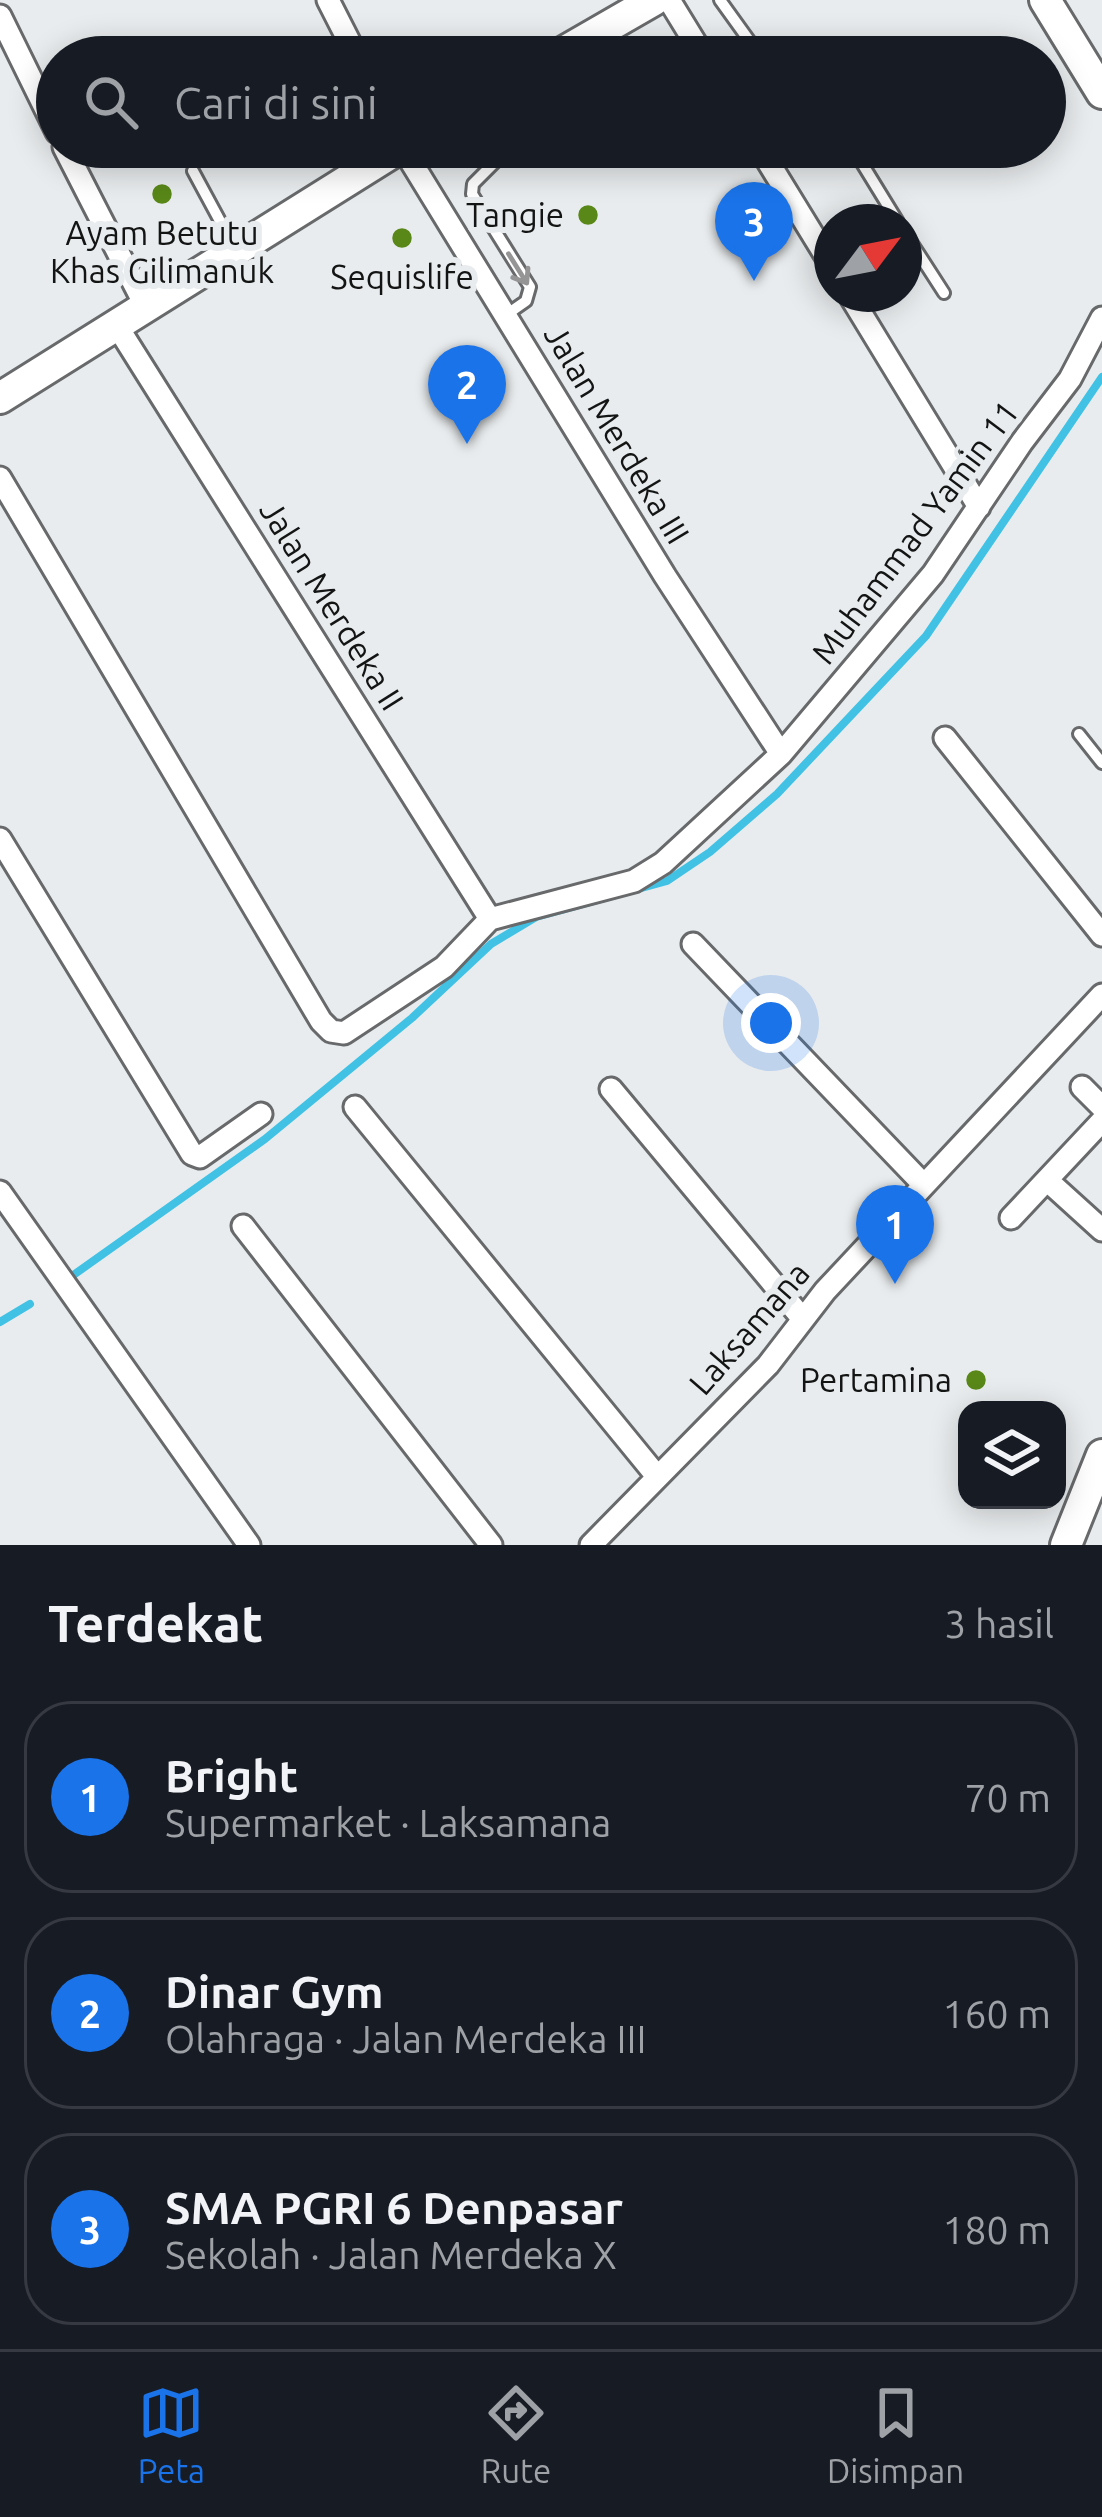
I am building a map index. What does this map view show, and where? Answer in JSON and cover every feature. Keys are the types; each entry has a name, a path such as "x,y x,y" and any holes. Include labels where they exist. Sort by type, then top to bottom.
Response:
{"main road":[{"path":"590,36 653,0"},
{"path":"1046,0 1102,92"},
{"path":"4,388 117,326 367,168"},
{"path":"1066,1545 1102,1455"}],"street":[{"path":"328,0 346,36"},
{"path":"669,0 691,36"},
{"path":"0,16 36,89"},
{"path":"75,168 146,307"},
{"name":"Jalan Merdeka III","path":"414,168 781,754"},
{"path":"772,168 814,237"},
{"path":"860,312 979,507"},
{"name":"Muhammad Yamin 11","path":"490,919 634,880 663,863 781,754 907,606 1070,380 1102,318"},
{"name":"Jalan Merdeka II","path":"117,326 490,919"},
{"path":"0,478 331,1031 344,1034 444,967 490,919"},
{"path":"945,738 1102,935"},
{"path":"0,839 192,1154 200,1157 213,1150 261,1114"},
{"path":"693,944 923,1184"},
{"name":"Laksamana","path":"590,1545 768,1365 802,1318 1102,994"},
{"path":"1082,1087 1102,1107"},
{"path":"611,1089 802,1318"},
{"path":"355,1107 656,1475"},
{"path":"1010,1218 1102,1120"},
{"path":"1048,1181 1102,1230"},
{"path":"0,1192 249,1545"},
{"path":"244,1226 491,1545"}],"lane":[{"path":"720,0 746,36"},
{"path":"489,168 472,184 472,194 530,287 526,301 506,316"},
{"path":"865,168 887,204"},
{"path":"193,171 236,249"},
{"path":"922,259 944,293"},
{"path":"1079,734 1102,764"}],"waterway":[{"path":"72,1276 265,1139 412,1018 491,944 536,917 667,881 710,852 777,794 926,636 1102,377"},
{"path":"0,1322 30,1304"}],"place":[{"name":"Ayam Betutu Khas Gilimanuk","path":"162,194"},
{"name":"Tangie","path":"588,215"},
{"name":"Sequislife","path":"402,238"},
{"name":"SMA PGRI 6 Denpasar","path":"754,281"},
{"name":"Dinar Gym","path":"467,444"},
{"name":"Bright","path":"895,1284"},
{"name":"Pertamina","path":"976,1380"}]}
